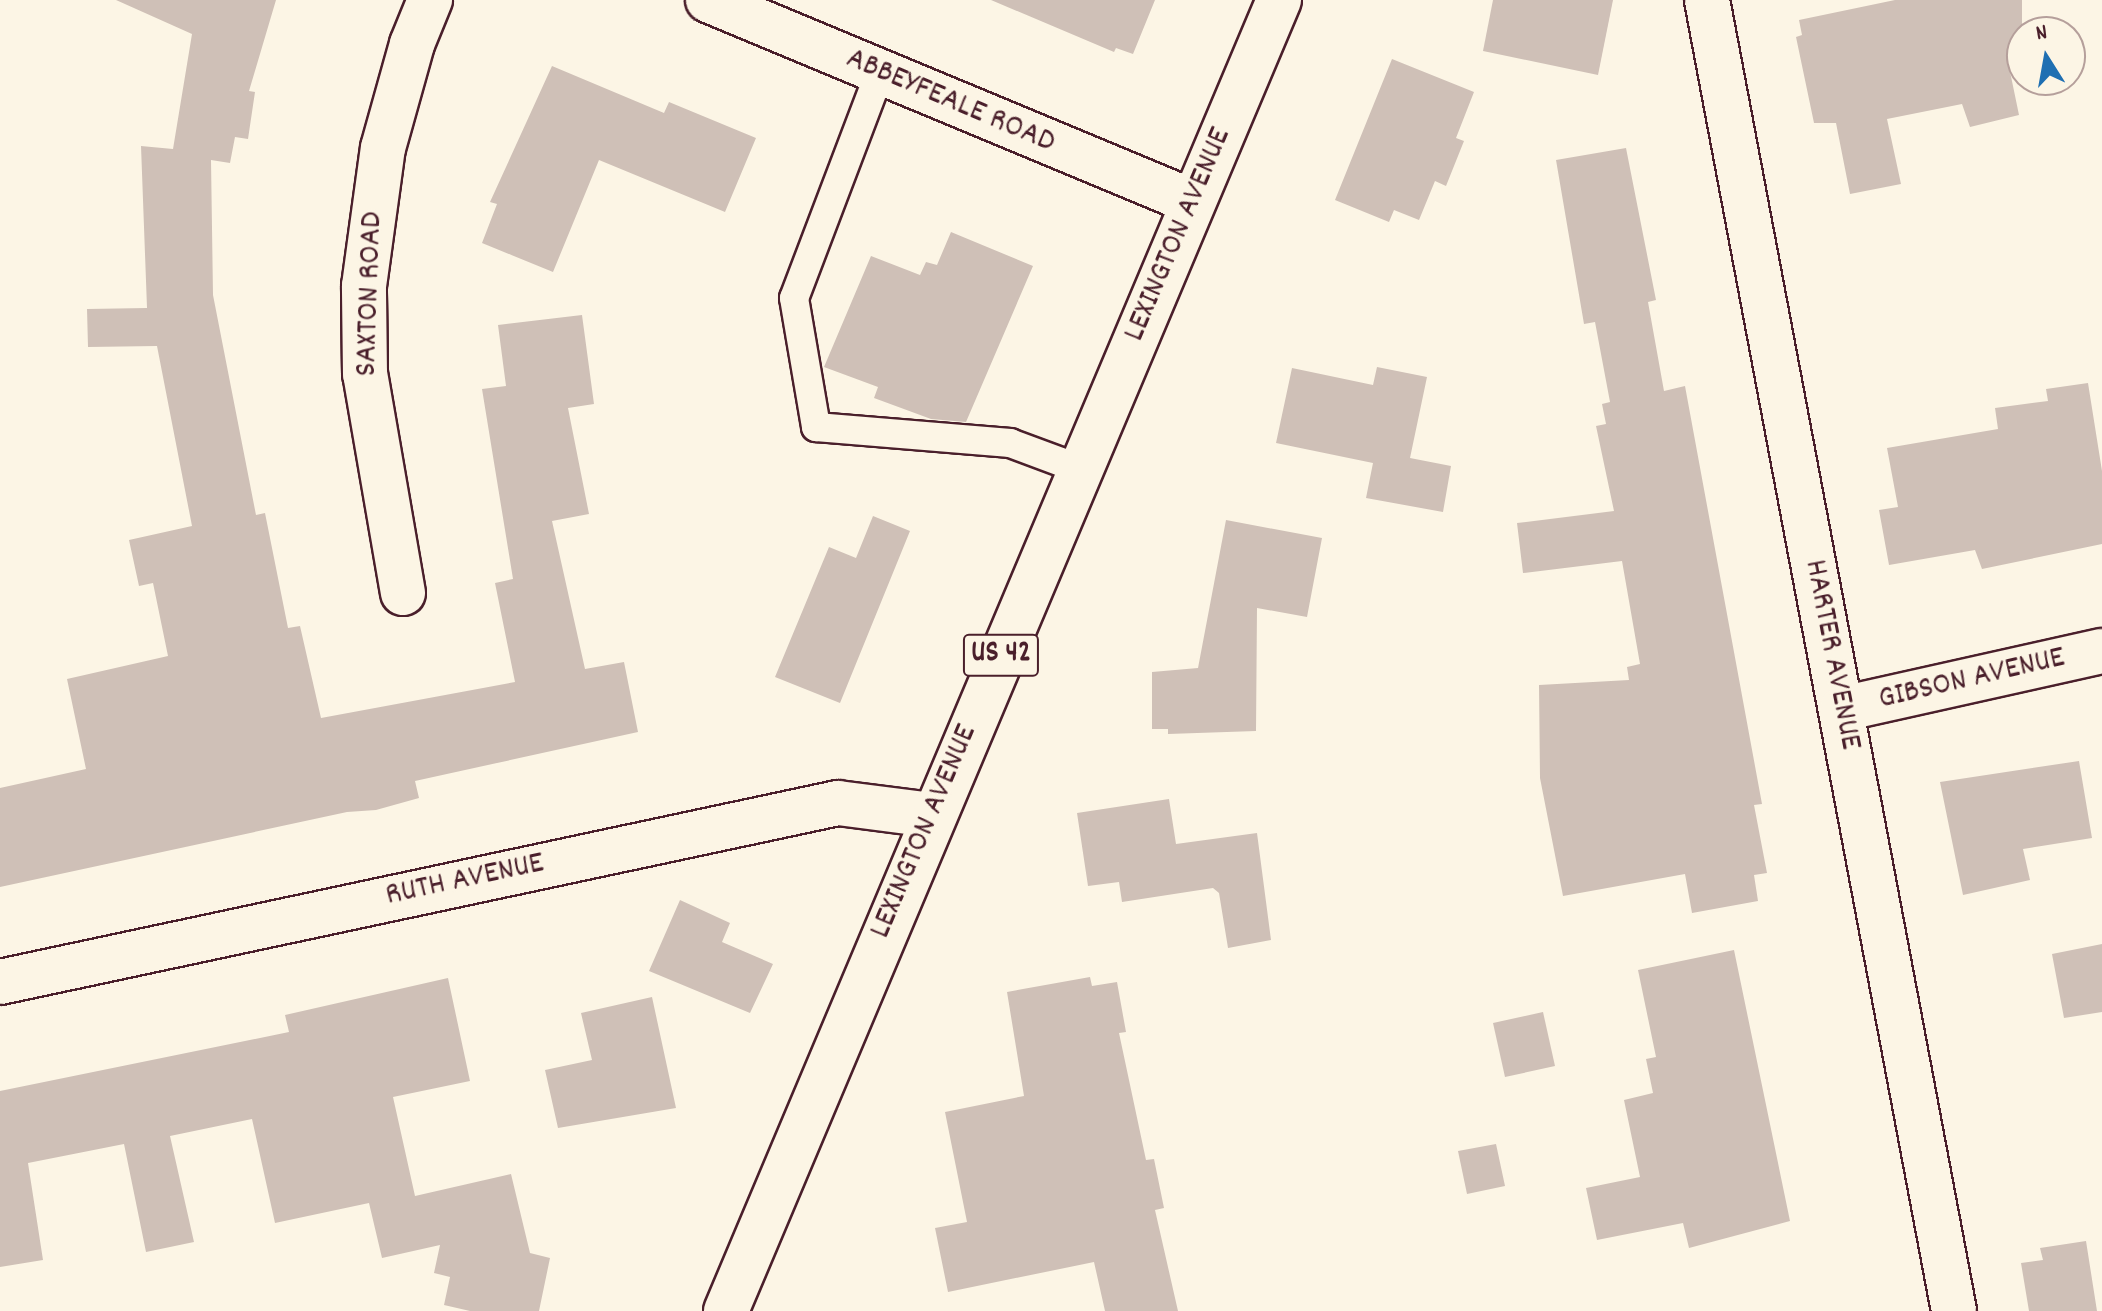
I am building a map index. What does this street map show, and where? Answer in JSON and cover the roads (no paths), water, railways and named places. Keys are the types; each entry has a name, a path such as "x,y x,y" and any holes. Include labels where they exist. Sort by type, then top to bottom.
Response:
{"street":[{"name":"SAXTON ROAD","path":"403,593 365,374 364,286 383,148 412,44 430,0"},
{"name":"ABBEYFEALE ROAD","path":"708,0 1193,202"},
{"name":"LEXINGTON AVENUE","path":"726,1311 932,815 1279,0"},
{"name":"HARTER AVENUE","path":"1707,0 1954,1311"},
{"name":"GIBSON AVENUE","path":"1842,709 2102,651"},
{"name":"RUTH AVENUE","path":"0,982 825,805 932,815"}],"lane":[{"path":"880,72 794,298 816,427 1010,443 1080,469"}]}
